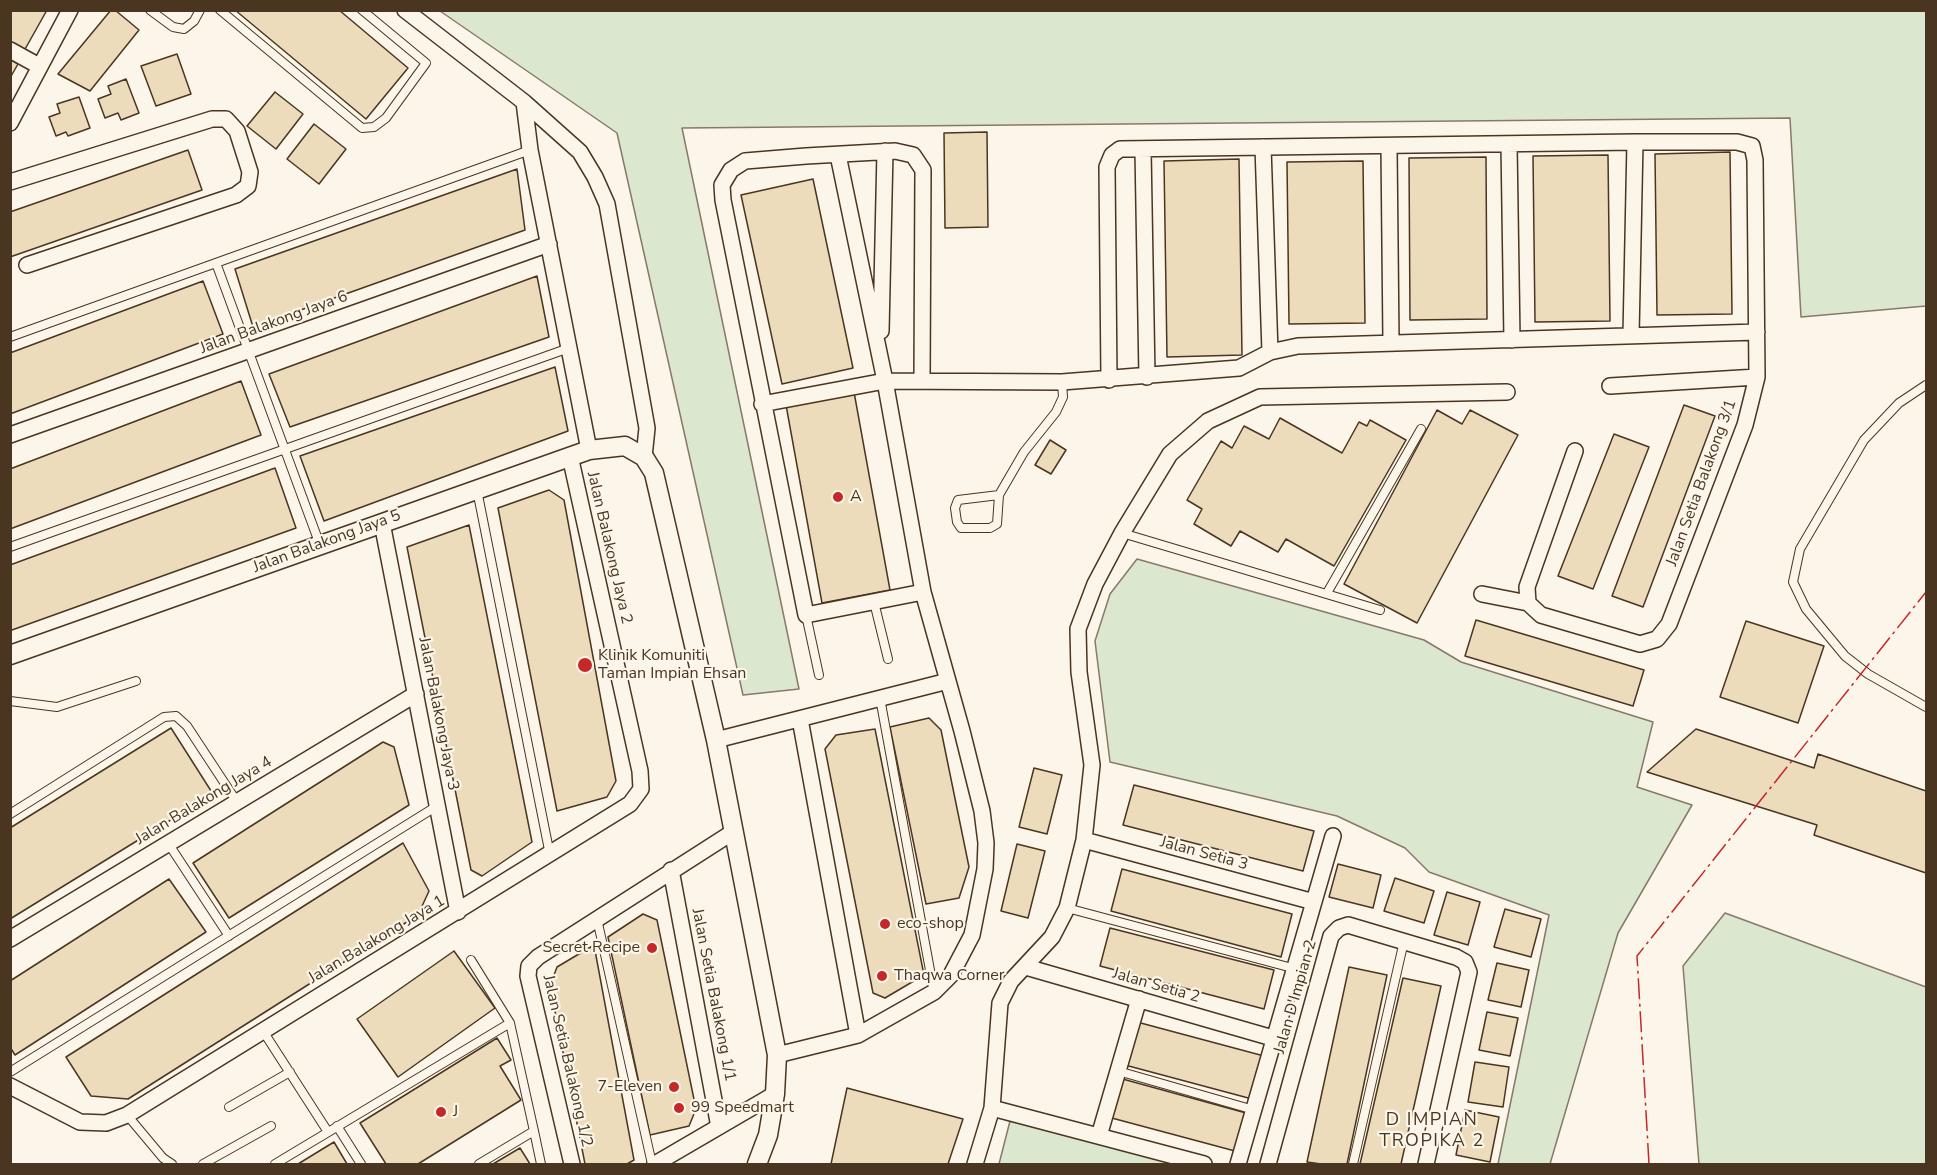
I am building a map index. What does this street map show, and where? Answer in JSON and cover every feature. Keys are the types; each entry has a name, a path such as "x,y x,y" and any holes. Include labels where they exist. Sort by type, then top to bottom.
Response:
{"street":[{"path":"10,123 70,10"},
{"path":"405,10 525,102 580,152 607,204 647,428 644,457 654,473 716,740 777,1055 775,1094 768,1135 757,1164"},
{"path":"10,50 39,66"},
{"path":"525,102 530,150 589,450"},
{"path":"10,182 212,119 226,120 237,131 250,172 248,186 236,195 27,265"},
{"path":"1109,380 1107,167 1112,155 1120,149 1635,142 1631,335"},
{"name":"Jalan Setia Balakong 3/1","path":"1528,603 1541,615 1640,644 1657,639 1669,624 1745,426 1757,377 1755,160 1752,146 1737,142 1635,142"},
{"path":"1509,144 1512,339"},
{"path":"1263,147 1270,352"},
{"path":"1389,147 1390,342"},
{"path":"1143,150 1147,377"},
{"path":"880,358 885,151"},
{"path":"922,381 923,170 913,155 885,151 745,161 731,170 722,185 762,404 806,615 923,592"},
{"path":"777,1055 858,1035 934,992 951,975 972,935 985,860 982,811 923,592 885,381 838,154"},
{"name":"Jalan Balakong Jaya 6","path":"10,435 549,244"},
{"path":"762,404 885,381 1062,382 1239,369 1270,352 1298,346 1757,333"},
{"path":"1610,386 1757,377"},
{"path":"975,1164 993,1108 1000,1003 1011,981 1052,937 1067,908 1084,840 1092,765 1079,672 1078,629 1095,584 1122,533 1170,454 1208,421 1260,397 1507,393"},
{"name":"Jalan Balakong Jaya 5","path":"10,655 476,488 589,450 625,447 644,457"},
{"path":"1482,594 1528,603 1527,587 1575,451"},
{"name":"Jalan Balakong Jaya 2","path":"570,456 640,771 641,789"},
{"name":"Jalan Balakong Jaya 3","path":"382,523 458,912"},
{"path":"716,740 948,681"},
{"name":"Jalan Balakong Jaya 4","path":"10,939 416,694"},
{"path":"800,719 858,1035"},
{"name":"Jalan Balakong Jaya 1","path":"10,1086 80,1122 106,1123 127,1115 550,855 630,804 641,789"},
{"path":"597,919 733,832"},
{"path":"1238,1164 1256,1110 1333,836"},
{"name":"Jalan Setia 3","path":"1084,840 1314,902"},
{"name":"Jalan Setia Balakong 1/1","path":"671,870 719,1127"},
{"name":"Jalan Setia Balakong 1/2","path":"572,1164 528,976 529,966 538,957 597,919"},
{"name":"Jalan D'Impian 2","path":"1268,1164 1331,936 1340,928 1348,925 1456,957 1465,962 1469,972 1426,1164"},
{"name":"Jalan Setia 2","path":"1026,967 1276,1039"},
{"path":"1099,1136 1139,999"},
{"path":"653,1164 775,1094"},
{"path":"993,1108 1204,1164"}],"lane":[{"path":"150,10 172,27 184,29 194,21 200,10"},
{"path":"220,10 362,128 374,127 386,118 426,63 362,10"},
{"path":"10,337 530,150"},
{"path":"216,263 320,545"},
{"path":"10,547 569,348"},
{"path":"999,495 958,500 955,508 961,528 966,530 990,528 997,524 999,495 1024,452 1056,412 1062,397 1062,382"},
{"path":"1926,385 1899,403 1864,440 1800,549 1793,582 1806,609 1845,656 1868,674 1926,707"},
{"path":"1327,593 1421,429"},
{"path":"476,488 550,855"},
{"path":"1122,533 1380,610"},
{"path":"874,602 888,659"},
{"path":"806,615 819,675"},
{"path":"10,701 57,707 136,681"},
{"path":"880,699 934,992"},
{"path":"10,814 164,717 176,716 187,726 237,802"},
{"path":"10,1072 437,806"},
{"path":"168,843 229,936"},
{"path":"1067,908 1296,969"},
{"path":"597,919 653,1164"},
{"path":"1353,1164 1404,941"},
{"path":"471,960 510,1023 541,1164"},
{"path":"275,1164 510,1023"},
{"path":"263,1031 328,1132"},
{"path":"1118,1071 1256,1110"},
{"path":"229,1107 290,1072"},
{"path":"127,1115 163,1158 172,1164"},
{"path":"203,1164 271,1126"},
{"path":"337,1126 361,1164"},
{"path":"479,1164 534,1131"}],"green space":[{"path":"440,11 1926,11 1926,306 1801,317 1790,118 682,128 799,689 743,695 617,133"},
{"path":"1137,559 1424,640 1461,662 1653,722 1637,787 1692,805 1618,933 1550,1164 1498,1164 1549,915 1429,872 1405,848 1337,816 1110,762 1095,641 1110,594"},
{"path":"1725,913 1926,987 1926,1164 1699,1164 1683,966"},
{"path":"1010,1121 1179,1164 999,1164"}],"building":[{"path":"10,10 47,10 24,51 10,44"},
{"path":"111,10 115,10 139,30 90,91 58,74"},
{"path":"235,10 339,10 408,68 366,119"},
{"path":"177,54 191,94 156,106 141,66"},
{"path":"10,59 18,64 10,78"},
{"path":"126,79 139,113 121,120 118,113 105,118 98,99 111,94 108,86"},
{"path":"275,92 303,114 276,149 247,126"},
{"path":"79,97 90,128 68,136 66,132 56,136 49,117 60,113 57,104"},
{"path":"314,124 346,149 319,184 287,159"},
{"path":"987,132 988,227 945,228 944,133"},
{"path":"188,150 202,190 10,257 10,212"},
{"path":"1730,152 1732,314 1657,315 1655,154"},
{"path":"1608,155 1610,321 1535,322 1533,156"},
{"path":"1486,157 1487,319 1410,320 1409,158"},
{"path":"1239,159 1242,355 1167,357 1164,161"},
{"path":"1363,161 1365,323 1289,324 1287,162"},
{"path":"517,169 525,230 253,327 235,269"},
{"path":"813,179 853,368 782,384 741,195"},
{"path":"537,276 549,337 290,427 269,374"},
{"path":"203,281 223,334 10,414 10,353"},
{"path":"555,367 568,431 324,521 300,456"},
{"path":"241,381 261,435 10,529 10,469"},
{"name":"A","path":"854,392 890,590 822,603 786,405"},
{"path":"1684,405 1715,416 1643,607 1612,596"},
{"path":"1437,410 1462,424 1470,410 1518,435 1417,623 1344,584"},
{"path":"1280,418 1342,453 1359,422 1367,426 1370,420 1406,440 1334,566 1286,539 1278,552 1240,531 1231,546 1194,524 1202,509 1187,500 1221,441 1232,448 1244,426 1269,439"},
{"path":"1614,434 1649,447 1593,589 1558,576"},
{"path":"1050,440 1066,450 1051,474 1035,465"},
{"path":"275,468 296,528 10,629 10,565"},
{"path":"549,490 564,500 616,781 607,797 557,811 498,508"},
{"path":"469,525 532,842 482,876 471,870 407,547"},
{"path":"1476,620 1644,670 1633,706 1465,656"},
{"path":"1746,621 1824,646 1798,723 1720,697"},
{"path":"929,718 941,730 969,867 959,898 926,904 890,727"},
{"path":"171,728 213,794 10,919 10,828"},
{"path":"875,729 924,975 885,998 873,993 825,749 836,735"},
{"path":"1696,729 1814,768 1818,754 1926,791 1926,873 1814,835 1817,825 1647,772"},
{"path":"383,742 394,747 409,805 229,918 193,863"},
{"path":"1034,768 1062,775 1047,834 1019,827"},
{"path":"1134,785 1314,831 1303,871 1123,825"},
{"path":"403,843 429,891 418,915 128,1099 91,1096 66,1057"},
{"path":"1017,844 1045,851 1028,918 1001,911"},
{"path":"1338,864 1381,875 1373,908 1329,897"},
{"path":"1122,869 1292,914 1281,957 1111,911"},
{"path":"1395,878 1434,891 1424,923 1384,911"},
{"path":"169,879 206,932 15,1055 10,1047 10,981"},
{"path":"1447,892 1480,902 1468,945 1434,935"},
{"path":"1505,909 1541,919 1531,957 1494,947"},
{"path":"643,914 657,920 696,1109 689,1126 650,1135 608,937"},
{"path":"1110,928 1274,970 1264,1009 1100,966"},
{"path":"594,945 634,1160 627,1164 585,1164 550,986 557,967"},
{"path":"454,951 495,1008 398,1077 357,1019"},
{"path":"1497,963 1529,970 1521,1007 1488,1000"},
{"path":"1349,967 1387,975 1347,1164 1307,1162"},
{"path":"1403,978 1441,986 1401,1164 1360,1164"},
{"path":"1487,1012 1518,1018 1510,1056 1479,1050"},
{"path":"1137,1022 1264,1056 1252,1099 1125,1065"},
{"name":"J","path":"497,1038 511,1060 500,1066 521,1100 418,1164 386,1164 360,1123"},
{"path":"1475,1062 1509,1067 1503,1107 1468,1102"},
{"path":"1119,1078 1246,1113 1235,1151 1108,1117"},
{"path":"847,1088 963,1119 948,1164 831,1164"},
{"path":"1465,1110 1499,1117 1490,1162 1456,1155"},
{"path":"334,1142 347,1164 298,1164"},
{"path":"520,1148 530,1164 493,1164"}],"power":[{"path":"1649,1164 1637,956 1926,592"}],"place":[{"name":"A","path":"838,497"},
{"name":"Klinik Komuniti Taman Impian Ehsan","path":"585,665"},
{"name":"eco-shop","path":"885,924"},
{"name":"Secret Recipe","path":"652,948"},
{"name":"Thaqwa Corner","path":"882,976"},
{"name":"7-Eleven","path":"674,1087"},
{"name":"99 Speedmart","path":"679,1108"},
{"name":"J","path":"441,1112"}],"district":[{"name":"D IMPIAN TROPIKA 2","path":"1432,1131"}]}
